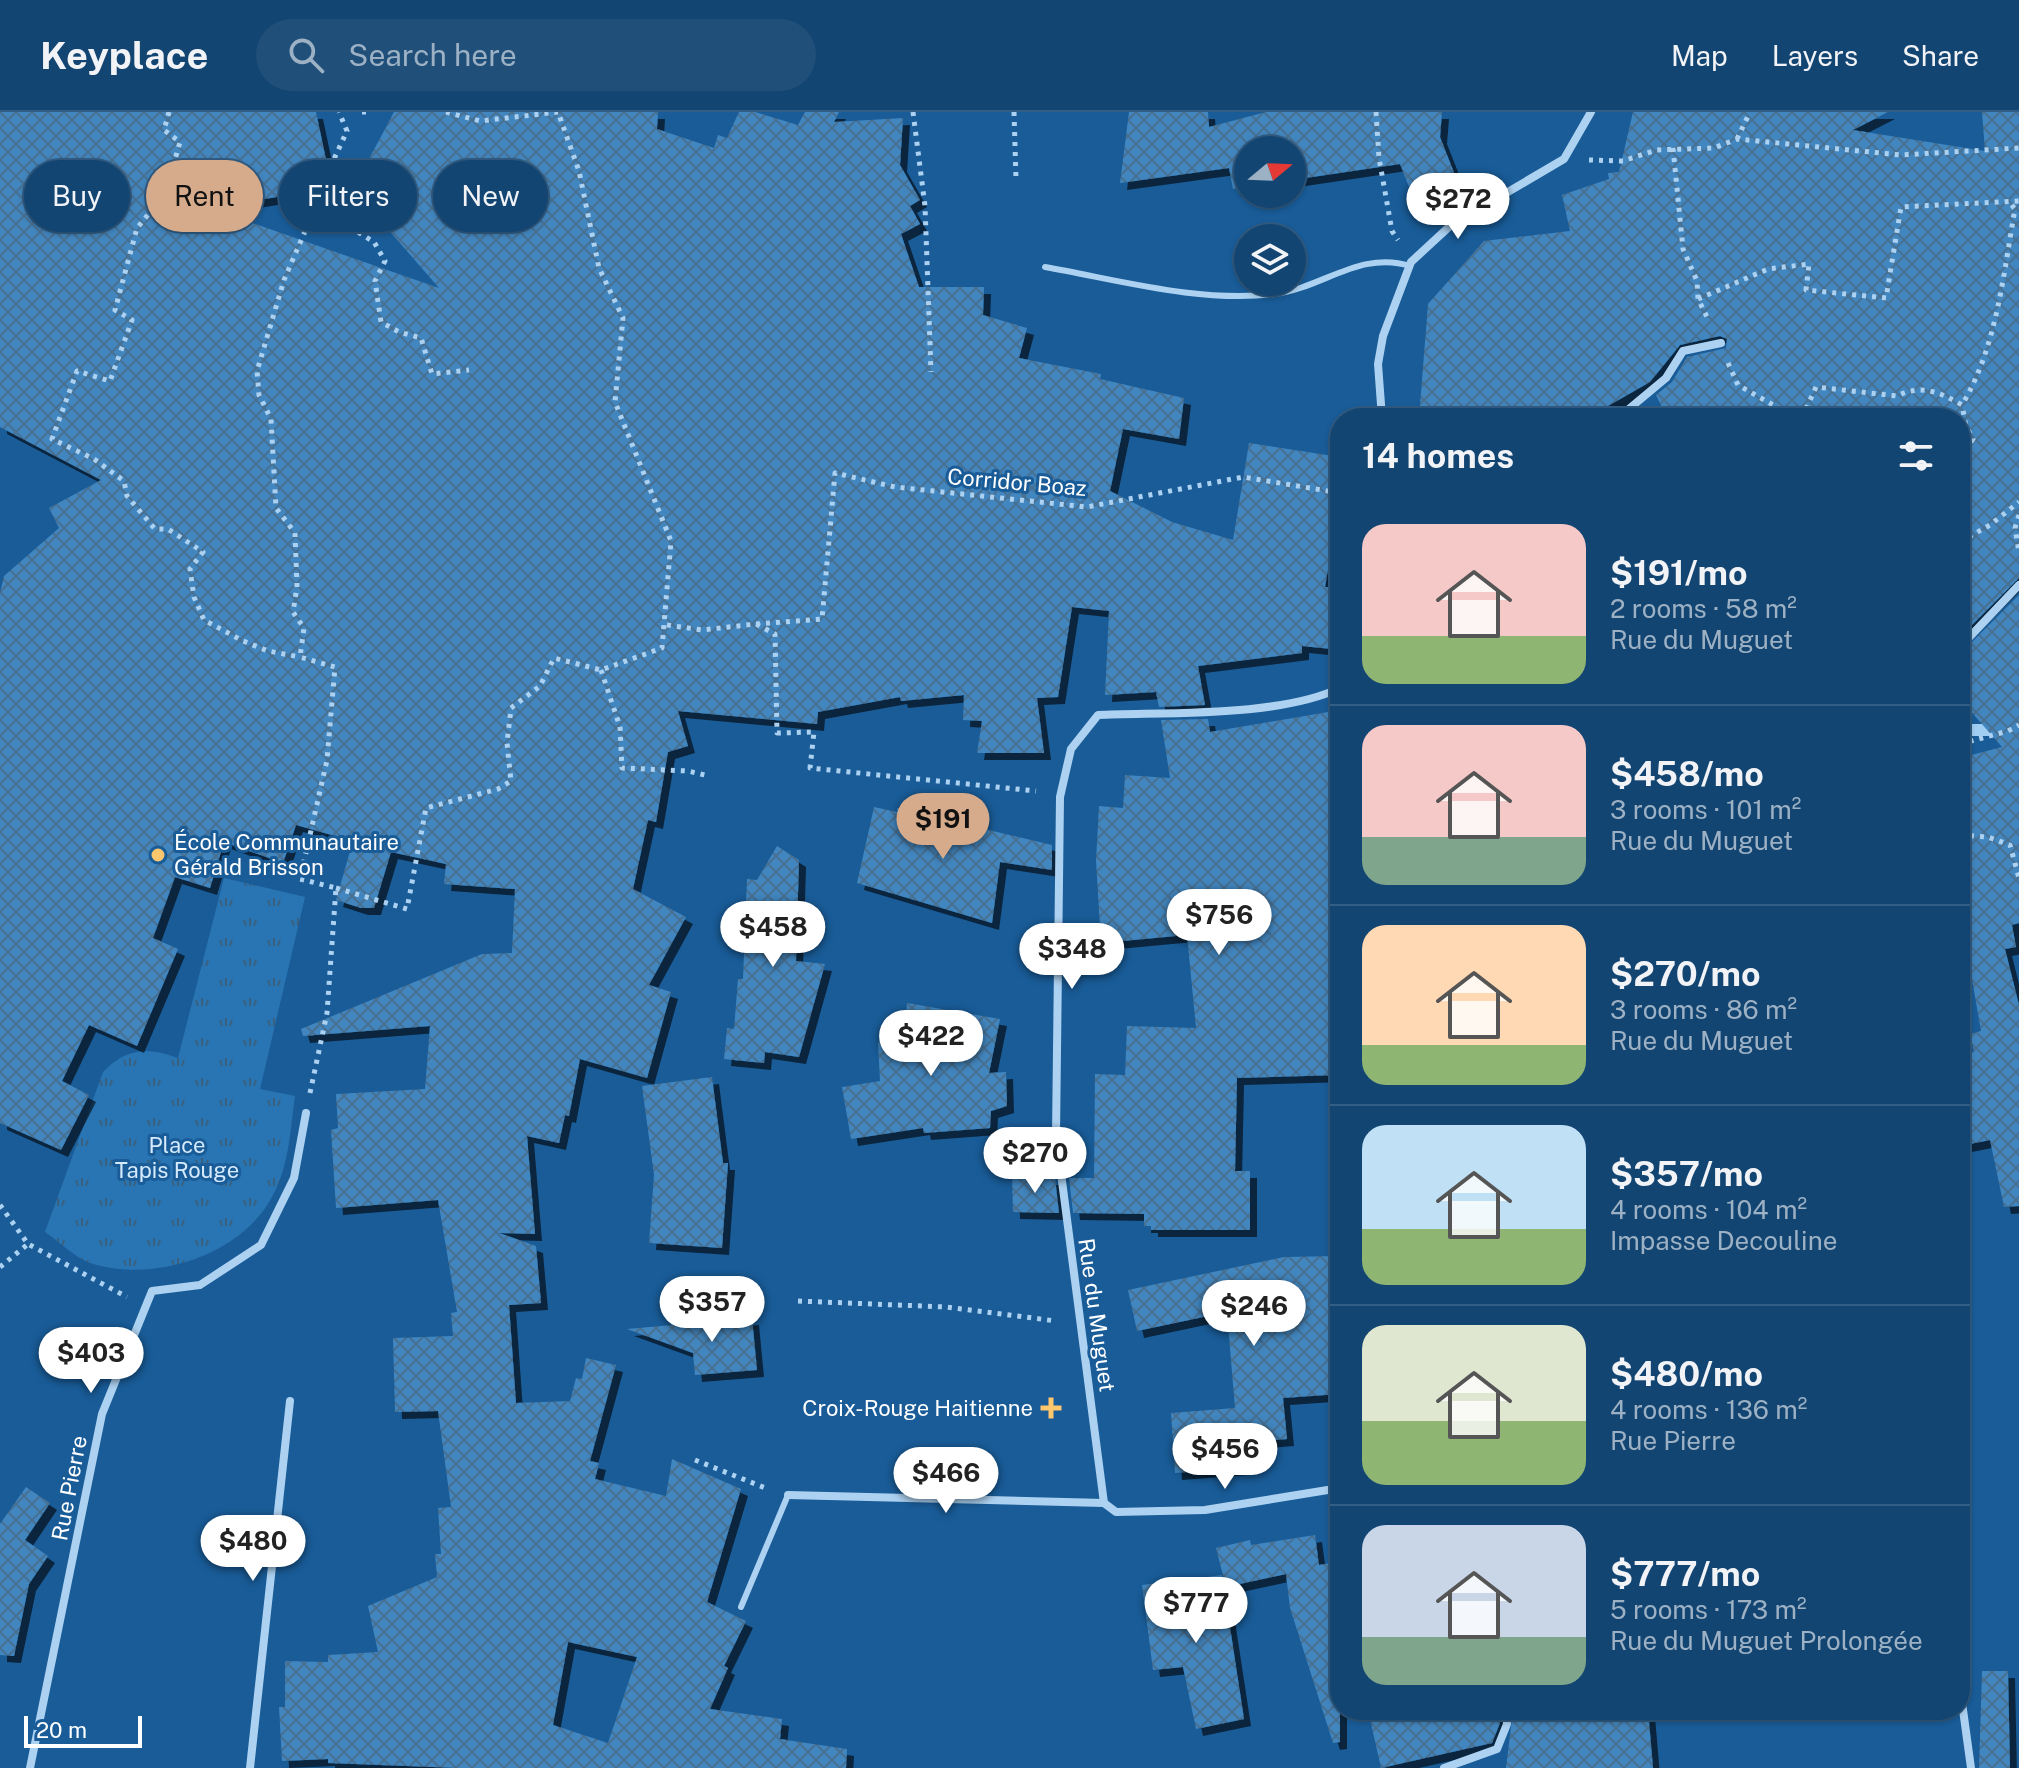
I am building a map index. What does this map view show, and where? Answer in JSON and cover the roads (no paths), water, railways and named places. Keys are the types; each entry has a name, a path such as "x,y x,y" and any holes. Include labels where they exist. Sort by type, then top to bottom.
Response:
{"street":[{"path":"1381,408 1378,364 1383,336 1410,264 1450,226 1564,159 1591,112"},
{"path":"1630,408 1666,378 1683,351 1721,343"},
{"path":"1970,636 2019,585"},
{"name":"Rue du Muguet","path":"1104,1503 1056,1135 1060,797 1071,749 1098,715 1222,710 1315,700 1330,693"},
{"name":"Rue Pierre","path":"30,1768 102,1414 152,1291 200,1285 261,1245 294,1178 306,1113"},
{"path":"250,1768 290,1401"},
{"path":"788,1495 1104,1503 1116,1512 1205,1510 1330,1490"},
{"path":"1444,1768 1497,1749 1507,1720"},
{"path":"1964,1720 1971,1768"}],"lane":[{"path":"1045,267 1214,296 1277,294 1384,261 1410,264"},
{"path":"741,1607 788,1495"}],"waterway":[{"path":"1970,730 1988,730 2019,715"}],"place":[{"name":"École Communautaire Gérald Brisson","path":"158,855"},
{"name":"Croix-Rouge Haitienne","path":"1051,1408"}],"park label":[{"name":"Place Tapis Rouge","path":"177,1158"}]}
